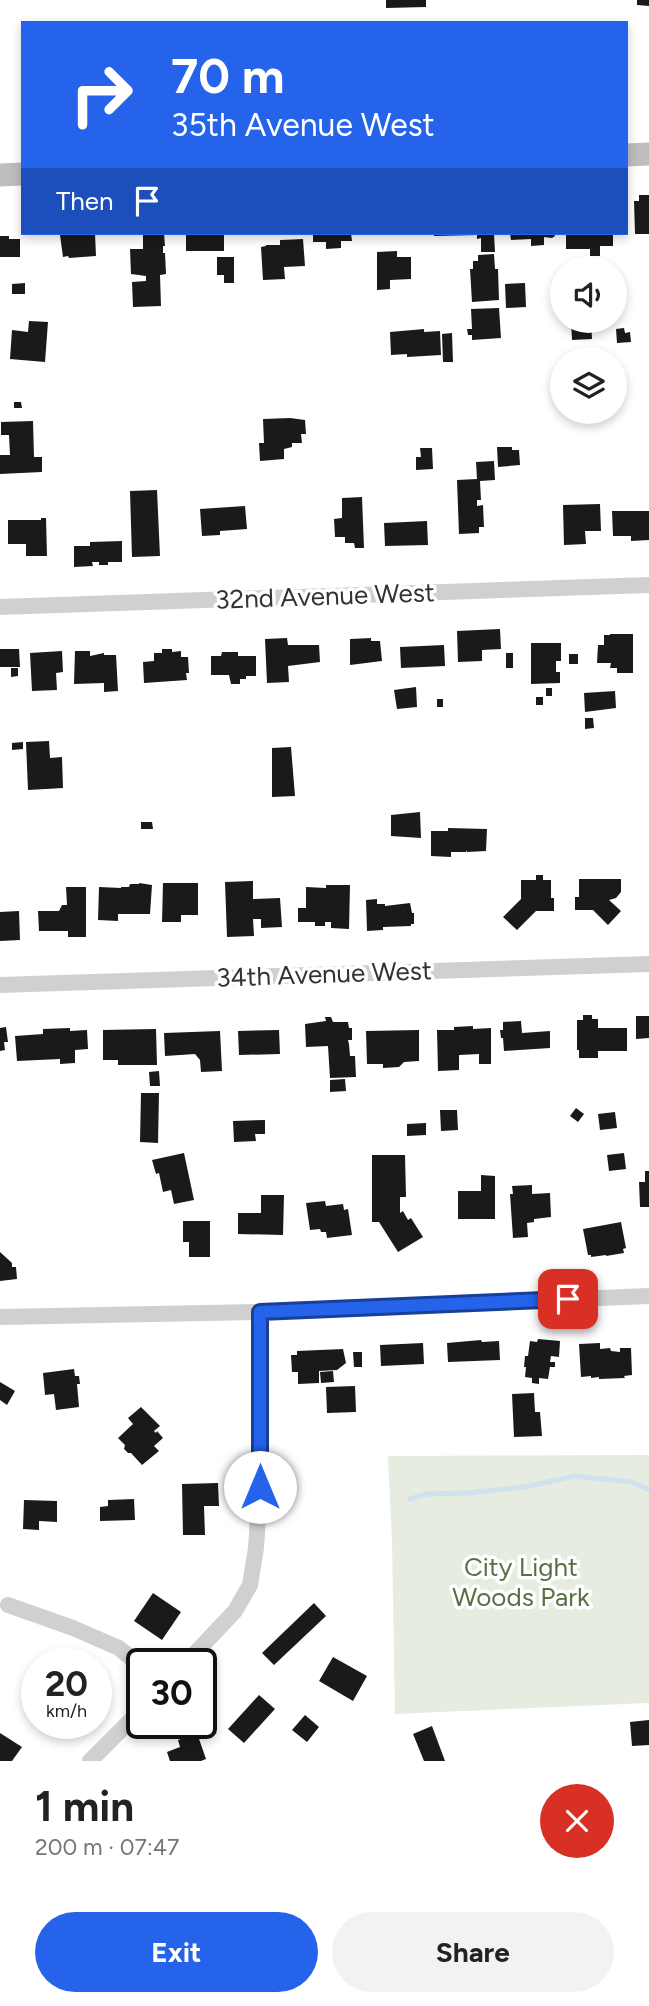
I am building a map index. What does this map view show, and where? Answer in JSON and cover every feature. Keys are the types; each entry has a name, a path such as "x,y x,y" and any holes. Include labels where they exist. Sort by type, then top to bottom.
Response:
{"main road":[{"path":"628,155 649,154"},
{"path":"0,175 21,174"}],"street":[{"name":"32nd Avenue West","path":"0,607 649,585"},
{"name":"34th Avenue West","path":"0,985 649,964"},
{"path":"0,1317 260,1312 649,1296"},
{"path":"200,1648 235,1611 250,1585 256,1548 260,1487 260,1312"},
{"path":"8,1605 73,1628 119,1648 126,1654"},
{"path":"90,1761 126,1725"}],"green space":[{"name":"City Light Woods Park","path":"649,1455 649,1703 395,1714 388,1456"}],"building":[{"path":"386,0 426,0 426,7 386,8"},
{"path":"637,0 649,0 649,6 637,5"},
{"path":"639,195 649,195 649,234 635,234 634,201 639,201"},
{"path":"60,235 95,235 96,256 63,257"},
{"path":"143,235 164,235 166,274 160,275 161,306 133,307 132,282 146,281 146,276 131,274 130,249 143,249"},
{"path":"186,235 224,235 224,251 186,251"},
{"path":"313,235 351,235 352,241 341,241 341,248 326,249 326,242 313,242"},
{"path":"477,235 494,235 495,252 481,252 481,238 477,239"},
{"path":"510,235 555,236 544,237 544,245 531,246 531,239 511,240"},
{"path":"566,235 613,235 613,246 600,246 600,256 590,256 590,249 566,249"},
{"path":"0,236 20,239 20,257 0,257"},
{"path":"303,239 305,266 284,267 285,279 263,280 261,247 280,245 280,240"},
{"path":"397,251 397,257 411,257 411,279 390,280 390,289 377,290 377,252"},
{"path":"494,254 495,269 498,269 499,300 472,302 470,269 473,269 473,261 478,261 478,255"},
{"path":"217,257 234,257 234,283 224,283 224,275 217,275"},
{"path":"25,283 25,294 12,294 12,284"},
{"path":"525,283 526,307 506,308 505,284"},
{"path":"499,308 501,338 472,340 467,329 472,329 471,309"},
{"path":"29,321 48,322 45,362 10,359 12,330 28,332"},
{"path":"424,329 424,332 440,331 441,355 391,355 390,332"},
{"path":"630,332 631,342 617,343 616,333"},
{"path":"452,333 453,362 443,362 442,334"},
{"path":"572,333 592,333 592,339 572,340"},
{"path":"14,402 21,402 22,408 14,408"},
{"path":"263,419 305,420 306,434 301,434 302,443 292,443 292,447 284,449 284,459 260,461 259,443 264,443"},
{"path":"33,421 34,457 42,457 42,472 0,474 0,455 10,455 9,435 1,435 1,422"},
{"path":"497,447 519,450 520,465 498,467"},
{"path":"420,448 432,448 433,469 416,470 416,457 421,457"},
{"path":"494,461 495,480 480,481 481,500 477,500 477,506 483,505 484,527 479,527 479,533 459,534 457,480 477,479 476,462"},
{"path":"157,490 160,556 132,557 130,491"},
{"path":"362,497 364,548 355,548 354,543 345,543 345,537 335,537 334,519 342,518 342,498"},
{"path":"600,504 601,531 585,531 586,544 564,545 563,505"},
{"path":"245,506 247,529 220,531 220,535 202,536 200,509"},
{"path":"612,511 649,511 649,540 631,541 631,536 613,536"},
{"path":"46,518 47,556 26,556 26,544 8,544 8,520"},
{"path":"427,521 428,545 385,546 384,523"},
{"path":"122,541 122,562 99,565 99,562 92,562 93,566 74,567 74,546 90,546 90,542"},
{"path":"500,629 501,649 482,650 482,661 458,662 457,631"},
{"path":"633,634 633,673 617,673 617,668 610,668 611,663 597,663 598,645 604,645 604,635"},
{"path":"287,638 288,645 319,645 320,662 288,666 289,682 267,683 265,639"},
{"path":"371,638 371,641 380,641 382,661 350,665 350,639"},
{"path":"531,643 561,643 561,661 556,661 560,683 531,684"},
{"path":"444,645 445,666 401,668 400,647"},
{"path":"0,649 19,649 20,667 0,667"},
{"path":"162,649 181,651 181,657 188,657 187,680 144,683 143,662 154,661 154,653 162,653"},
{"path":"62,651 63,672 56,673 57,690 32,691 30,653"},
{"path":"75,651 90,651 90,656 104,653 116,655 118,691 104,692 104,683 74,684"},
{"path":"222,652 238,652 238,656 256,656 256,676 246,676 246,679 240,679 240,684 231,684 229,675 211,675 211,656 221,656"},
{"path":"506,653 513,653 513,668 506,668"},
{"path":"569,654 578,654 578,664 569,664"},
{"path":"11,668 18,668 18,676 11,677"},
{"path":"416,687 417,707 397,709 394,690"},
{"path":"546,688 552,688 552,696 546,696"},
{"path":"615,691 616,708 585,712 584,693"},
{"path":"536,697 543,697 543,705 536,705"},
{"path":"437,699 443,699 443,707 437,707"},
{"path":"585,718 593,718 594,728 585,729"},
{"path":"49,741 50,758 62,757 63,788 28,790 26,742"},
{"path":"23,742 23,749 12,750 12,743"},
{"path":"291,747 295,796 272,797 272,748"},
{"path":"420,812 421,838 391,836 391,815"},
{"path":"141,822 152,822 153,829 141,829"},
{"path":"448,828 487,829 486,851 451,852 451,857 431,856 431,831 448,831"},
{"path":"536,875 543,875 543,880 551,880 554,911 536,911 517,930 503,917 521,899 521,880 536,880"},
{"path":"579,879 621,879 621,892 616,898 609,900 621,911 608,925 593,910 575,910 575,897 579,897"},
{"path":"253,881 253,899 280,898 282,927 261,928 261,919 253,919 254,936 227,937 225,882"},
{"path":"139,883 152,885 150,914 118,914 118,921 98,920 99,887 121,888"},
{"path":"163,883 198,883 198,915 181,915 181,922 162,922"},
{"path":"326,885 350,885 349,929 331,928 331,922 325,922 325,926 315,926 315,922 298,922 298,908 306,908 306,887 326,888"},
{"path":"66,887 86,887 86,937 68,937 68,931 39,931 38,911 59,911 62,905 67,905"},
{"path":"377,899 377,904 385,906 410,903 414,924 367,931 366,900"},
{"path":"19,911 20,940 0,941 0,912"},
{"path":"583,1015 592,1015 592,1019 598,1019 598,1028 627,1028 627,1051 598,1051 598,1058 579,1058 577,1020 583,1020"},
{"path":"636,1016 649,1016 649,1038 636,1039"},
{"path":"325,1017 331,1017 333,1022 348,1022 349,1028 352,1028 352,1040 348,1040 350,1056 355,1056 356,1077 330,1078 328,1046 306,1047 305,1024 326,1021"},
{"path":"521,1021 522,1033 550,1031 550,1048 504,1051 500,1030 503,1030 503,1022"},
{"path":"473,1026 473,1029 491,1028 491,1064 479,1064 479,1054 459,1055 459,1070 438,1071 437,1030"},
{"path":"6,1027 8,1042 4,1042 5,1050 0,1051 0,1028"},
{"path":"70,1028 70,1031 87,1030 88,1049 75,1050 75,1063 60,1064 60,1059 17,1061 15,1036 43,1034 43,1029"},
{"path":"156,1029 157,1065 118,1065 118,1060 103,1060 103,1030"},
{"path":"279,1030 280,1054 239,1055 238,1031"},
{"path":"419,1030 419,1061 383,1068 383,1064 367,1064 366,1031"},
{"path":"220,1031 222,1071 201,1072 200,1060 195,1054 165,1056 164,1033"},
{"path":"159,1071 160,1086 150,1086 149,1072"},
{"path":"345,1079 346,1091 330,1092 330,1080"},
{"path":"141,1093 159,1093 158,1143 140,1142"},
{"path":"576,1108 584,1114 578,1122 570,1116"},
{"path":"440,1110 457,1110 458,1130 441,1131"},
{"path":"615,1112 617,1128 600,1130 598,1114"},
{"path":"265,1120 265,1134 255,1134 256,1141 234,1142 233,1121"},
{"path":"426,1123 426,1135 407,1136 407,1124"},
{"path":"184,1153 194,1200 174,1204 171,1190 163,1192 159,1173 156,1174 152,1160"},
{"path":"624,1153 626,1169 609,1171 607,1155"},
{"path":"372,1155 405,1155 406,1197 400,1197 400,1213 403,1211 408,1220 411,1218 423,1237 398,1252 379,1222 372,1222"},
{"path":"645,1171 649,1171 649,1207 640,1207 639,1182 645,1182"},
{"path":"481,1175 495,1176 495,1219 458,1219 458,1191 481,1191"},
{"path":"532,1185 532,1194 550,1193 551,1217 534,1219 534,1222 527,1223 528,1237 513,1238 510,1194 513,1194 512,1186"},
{"path":"261,1195 284,1195 283,1235 238,1234 238,1213 261,1213"},
{"path":"325,1201 326,1206 343,1204 344,1210 348,1209 352,1235 327,1238 326,1232 321,1232 320,1229 310,1230 306,1203"},
{"path":"183,1221 210,1221 210,1257 189,1257 189,1242 183,1242"},
{"path":"621,1222 626,1248 623,1249 624,1253 591,1257 588,1255 583,1229"},
{"path":"0,1252 12,1263 12,1267 16,1267 17,1279 0,1281"},
{"path":"538,1339 560,1341 559,1357 551,1356 550,1362 555,1362 555,1367 550,1367 548,1379 539,1378 539,1384 532,1383 532,1378 525,1377 524,1367 530,1341 537,1342"},
{"path":"499,1341 500,1360 448,1362 447,1343"},
{"path":"423,1343 424,1364 381,1366 380,1345"},
{"path":"600,1343 600,1349 610,1348 611,1351 620,1352 620,1348 631,1348 632,1375 624,1376 625,1378 581,1377 579,1344"},
{"path":"343,1349 346,1363 337,1370 319,1371 319,1383 298,1384 298,1372 292,1372 291,1355 297,1355 297,1351"},
{"path":"353,1352 362,1352 362,1367 354,1367"},
{"path":"74,1369 75,1376 79,1376 79,1407 56,1410 54,1394 45,1395 43,1373"},
{"path":"333,1371 334,1382 321,1383 320,1372"},
{"path":"0,1382 15,1391 7,1405 0,1400"},
{"path":"355,1386 356,1412 327,1413 326,1387"},
{"path":"534,1393 535,1412 540,1412 542,1436 514,1437 512,1394"},
{"path":"141,1407 160,1426 154,1431 163,1438 154,1446 159,1451 142,1465 124,1449 125,1445 118,1438 133,1424 128,1418"},
{"path":"218,1483 219,1506 204,1506 205,1535 183,1535 182,1484"},
{"path":"134,1499 135,1520 100,1521 100,1507 108,1506 108,1500"},
{"path":"24,1500 57,1501 57,1522 39,1521 39,1530 23,1529"},
{"path":"153,1593 181,1612 162,1640 134,1621"},
{"path":"314,1603 326,1616 274,1665 262,1653"},
{"path":"333,1657 367,1676 353,1701 319,1681"},
{"path":"259,1695 275,1709 244,1743 228,1729"},
{"path":"305,1715 319,1727 307,1742 292,1730"},
{"path":"649,1720 649,1745 632,1746 630,1722"},
{"path":"432,1726 445,1761 424,1761 413,1734"},
{"path":"0,1733 22,1747 12,1761 0,1761"},
{"path":"199,1739 206,1759 170,1761 167,1752 180,1747 178,1740"}],"waterway":[{"path":"410,1499 426,1494 525,1487 575,1476 632,1482 649,1490"}],"route":[{"path":"260,1487 260,1312 568,1299"}]}
